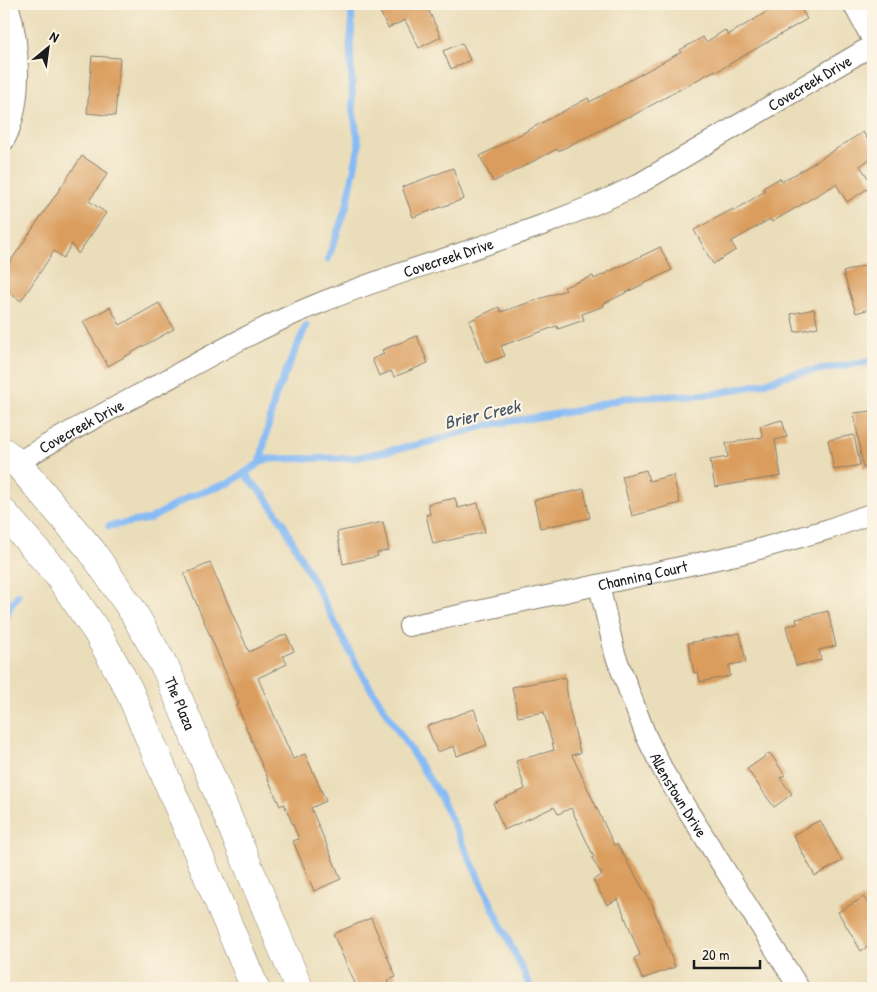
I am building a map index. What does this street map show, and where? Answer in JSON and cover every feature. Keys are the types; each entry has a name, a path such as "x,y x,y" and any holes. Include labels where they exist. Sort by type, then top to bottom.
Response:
{"main road":[{"name":"The Plaza","path":"8,462 91,550 132,610 166,671 299,988"},
{"path":"4,513 58,575 97,632 129,690 255,988"}],"street":[{"path":"4,141 12,116 18,82 16,37 8,4"},
{"path":"853,4 873,41"},
{"name":"Covecreek Drive","path":"8,462 248,336 313,305 388,276 524,233 597,205 654,176 873,45"},
{"name":"Channing Court","path":"409,626 745,553 829,529 873,513"},
{"name":"Allenstown Drive","path":"599,585 615,654 631,699 653,751 665,774 798,988"}],"building":[{"path":"376,4 440,4 428,9 441,37 419,48 405,20 388,28"},
{"path":"780,4 798,4 807,19 716,72 715,70 630,117 558,151 557,149 493,182 480,156 588,98 590,102 681,52 680,50 703,37 706,42 725,30 728,35"},
{"path":"462,43 470,60 451,69 443,51"},
{"path":"92,56 120,58 115,116 87,113"},
{"path":"863,132 873,148 873,157 860,166 873,185 847,202 836,184 772,222 770,219 731,242 736,250 713,264 694,230 733,209 734,211 765,191 763,188 780,178 782,181 801,171"},
{"path":"82,156 108,173 89,201 106,213 78,254 72,244 63,258 54,251 21,301 4,289 4,271"},
{"path":"453,168 464,199 413,217 402,187"},
{"path":"660,247 672,270 603,304 604,306 582,314 584,320 558,329 557,326 501,346 505,356 486,363 469,321 499,307 501,312 566,290 564,287 593,276 594,279"},
{"path":"873,263 873,308 856,313 843,272"},
{"path":"159,303 174,329 108,366 83,322 110,307 120,325"},
{"path":"814,309 818,327 795,332 791,314"},
{"path":"417,336 428,363 394,377 391,371 379,376 372,359 384,354 382,350"},
{"path":"873,411 873,467 863,468 854,413"},
{"path":"782,420 787,437 775,440 781,476 715,487 710,460 728,457 726,443 763,437 760,426"},
{"path":"854,435 860,465 834,470 828,440"},
{"path":"646,470 649,481 673,475 680,503 632,516 622,476"},
{"path":"584,489 590,518 540,528 534,500"},
{"path":"455,498 458,508 478,503 485,532 433,544 426,515 430,514 428,504"},
{"path":"383,522 389,550 377,553 378,556 343,564 337,532"},
{"path":"210,563 249,652 286,634 294,651 283,656 287,664 258,678 293,759 305,754 326,801 311,808 341,879 314,891 293,841 299,839 284,804 280,806 257,754 237,705 239,704 184,574"},
{"path":"828,611 836,646 819,650 821,660 796,666 786,626 797,624 796,619"},
{"path":"740,633 746,662 729,665 730,676 700,682 698,672 694,673 688,643"},
{"path":"565,677 569,707 580,753 572,755 614,845 617,844 652,904 675,967 642,979 634,958 640,955 618,899 607,905 593,880 602,875 592,858 594,857 571,808 558,814 554,807 504,830 493,803 525,789 516,761 554,750 544,712 518,717 512,687"},
{"path":"474,709 487,745 457,756 454,746 437,752 427,726"},
{"path":"770,753 785,775 780,778 792,794 774,807 747,769"},
{"path":"820,820 842,861 815,876 793,835"},
{"path":"864,897 873,913 873,943 861,951 838,912"},
{"path":"371,918 396,977 387,981 390,988 357,988 333,934"}],"waterway":[{"path":"328,259 347,205 359,145 353,111 350,45 352,26 351,4"},
{"path":"260,462 275,397 306,326"},
{"name":"Brier Creek","path":"109,526 150,519 189,497 229,483 266,459 354,458 426,443 488,425 575,411 625,398 714,394 761,384 791,374 873,361"},
{"path":"246,472 248,478 264,495 283,523 361,673 440,796 531,988"},
{"name":"Brier Creek","path":"4,623 10,607 18,595"}]}
